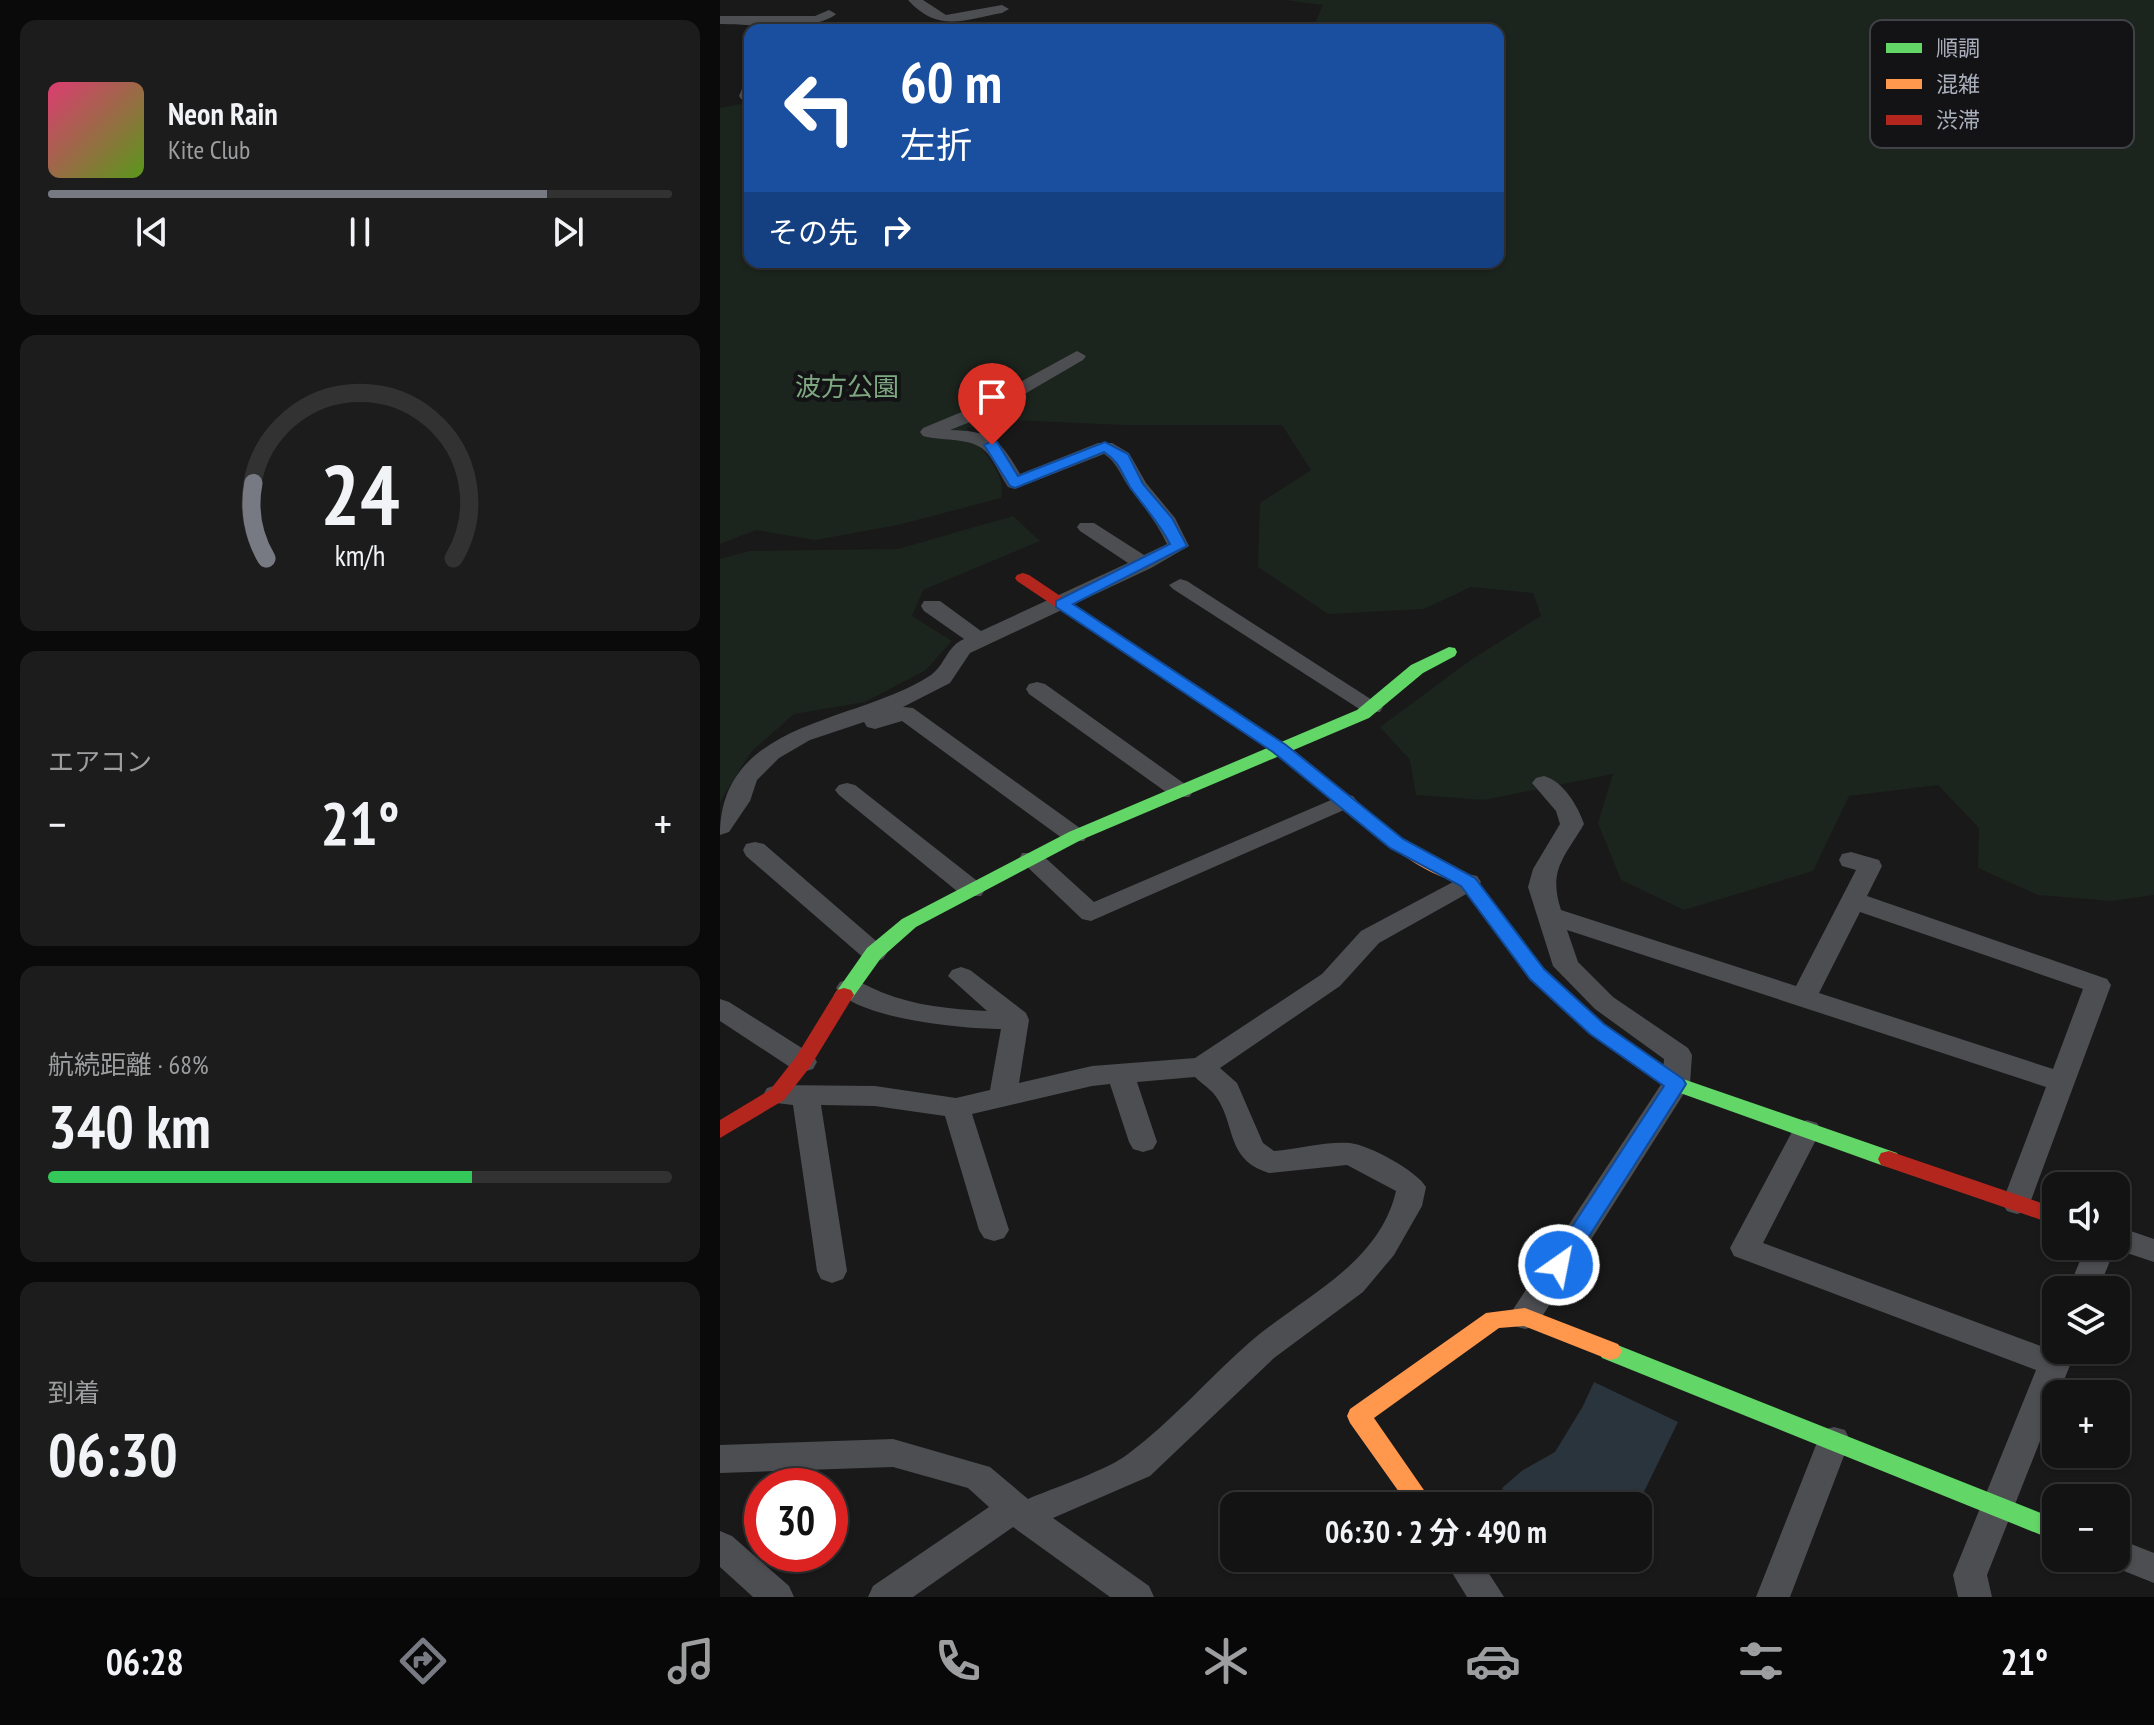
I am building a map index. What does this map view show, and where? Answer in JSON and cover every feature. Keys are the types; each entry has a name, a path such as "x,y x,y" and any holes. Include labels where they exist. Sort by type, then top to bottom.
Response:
{"street":[{"path":"769,24 779,0"},
{"path":"915,0 936,17 946,19 1002,9"},
{"path":"720,20 769,24 818,20 829,14"},
{"path":"720,827 738,801 746,777 771,753 802,735 885,707 942,678 962,648 1179,546 1165,518 1137,485 1122,457 1105,447 1015,483 992,445 976,437 950,439 930,432 983,410 1077,356"},
{"path":"1087,527 1144,564"},
{"path":"1023,578 1280,748 1396,844 1468,882 1537,974 1597,1029 1676,1084 2042,1212"},
{"path":"1180,585 1372,707"},
{"path":"932,606 979,640"},
{"path":"832,1271 791,1095 803,1062 874,953 909,923 1075,836 1363,714 1417,669 1449,652"},
{"path":"1037,689 1181,792"},
{"path":"843,721 855,727 905,713 1075,836"},
{"path":"1525,1317 1676,1084 1678,1055 1604,1003 1566,966 1541,887 1545,869 1572,824 1567,809 1544,783"},
{"path":"847,790 972,890"},
{"path":"1031,859 1091,913 1345,801"},
{"path":"755,850 874,953"},
{"path":"1803,998 1870,866 1851,860"},
{"path":"720,1130 791,1095 875,1096 956,1108 1092,1076 1201,1067 1331,980 1370,937 1468,882"},
{"path":"1852,900 2098,985 2017,1203"},
{"path":"1550,915 2062,1082"},
{"path":"961,976 1016,1020"},
{"path":"849,988 875,1003 963,1021 1016,1020"},
{"path":"720,1008 803,1062"},
{"path":"1003,1096 1016,1020"},
{"path":"885,1597 1019,1512 1138,1466 1263,1349 1352,1284 1383,1247 1407,1206 1411,1187 1385,1170 1350,1154 1269,1162 1251,1149 1227,1090 1201,1067"},
{"path":"1120,1073 1143,1142"},
{"path":"956,1108 994,1230"},
{"path":"1807,1130 1745,1248 2042,1352"},
{"path":"2130,1242 2154,1251"},
{"path":"1413,1492 1359,1416 1494,1319 1525,1317 2042,1525"},
{"path":"1975,1597 1970,1575 2054,1364"},
{"path":"1773,1597 1834,1440"},
{"path":"720,1459 893,1453 978,1477 1019,1512 1137,1597"},
{"path":"720,1546 777,1597"},
{"path":"2130,1559 2154,1568"},
{"path":"1470,1572 1487,1597"}],"green space":[{"name":"波方公園","path":"1285,0 2154,0 2154,895 2112,901 2038,895 1978,868 1979,828 1938,785 1849,796 1813,871 1684,910 1621,880 1598,823 1613,774 1484,800 1416,795 1410,760 1380,727 1472,659 1541,616 1533,593 1471,587 1424,609 1328,614 1258,567 1260,503 1311,470 1282,425 1124,425 1009,420 967,428 996,470 1002,488 1001,498 898,525 815,540 756,530 720,544 720,108 744,103 744,268 1504,268 1504,24 1315,24 1323,5"},
{"path":"1013,516 1040,541 923,590 912,616 952,641 926,670 865,702 794,714 751,752 720,802 720,559 749,551 898,549"}],"shaded area":[{"path":"1594,1382 1678,1422 1644,1492 1504,1492 1502,1488 1523,1470 1555,1452"}],"traffic: fast":[{"path":"844,995 874,953 909,923 1075,836 1363,714 1417,669 1449,652"},
{"path":"1458,876 1468,882 1537,974 1597,1029 1676,1084 1889,1159"},
{"path":"1610,1351 2042,1524"}],"traffic: slow":[{"path":"1235,719 1280,748 1396,844 1458,876"},
{"path":"1413,1492 1359,1416 1494,1319 1525,1317 1610,1351"}],"traffic: jam":[{"path":"1023,578 1235,719"},
{"path":"720,1130 777,1095 803,1062 844,995"},
{"path":"1889,1159 2042,1212"}],"route":[{"path":"992,445 1015,483 1105,447 1122,457 1137,485 1165,518 1179,546 1061,604 1280,748 1396,844 1468,882 1537,974 1597,1029 1676,1084 1559,1265"}]}
